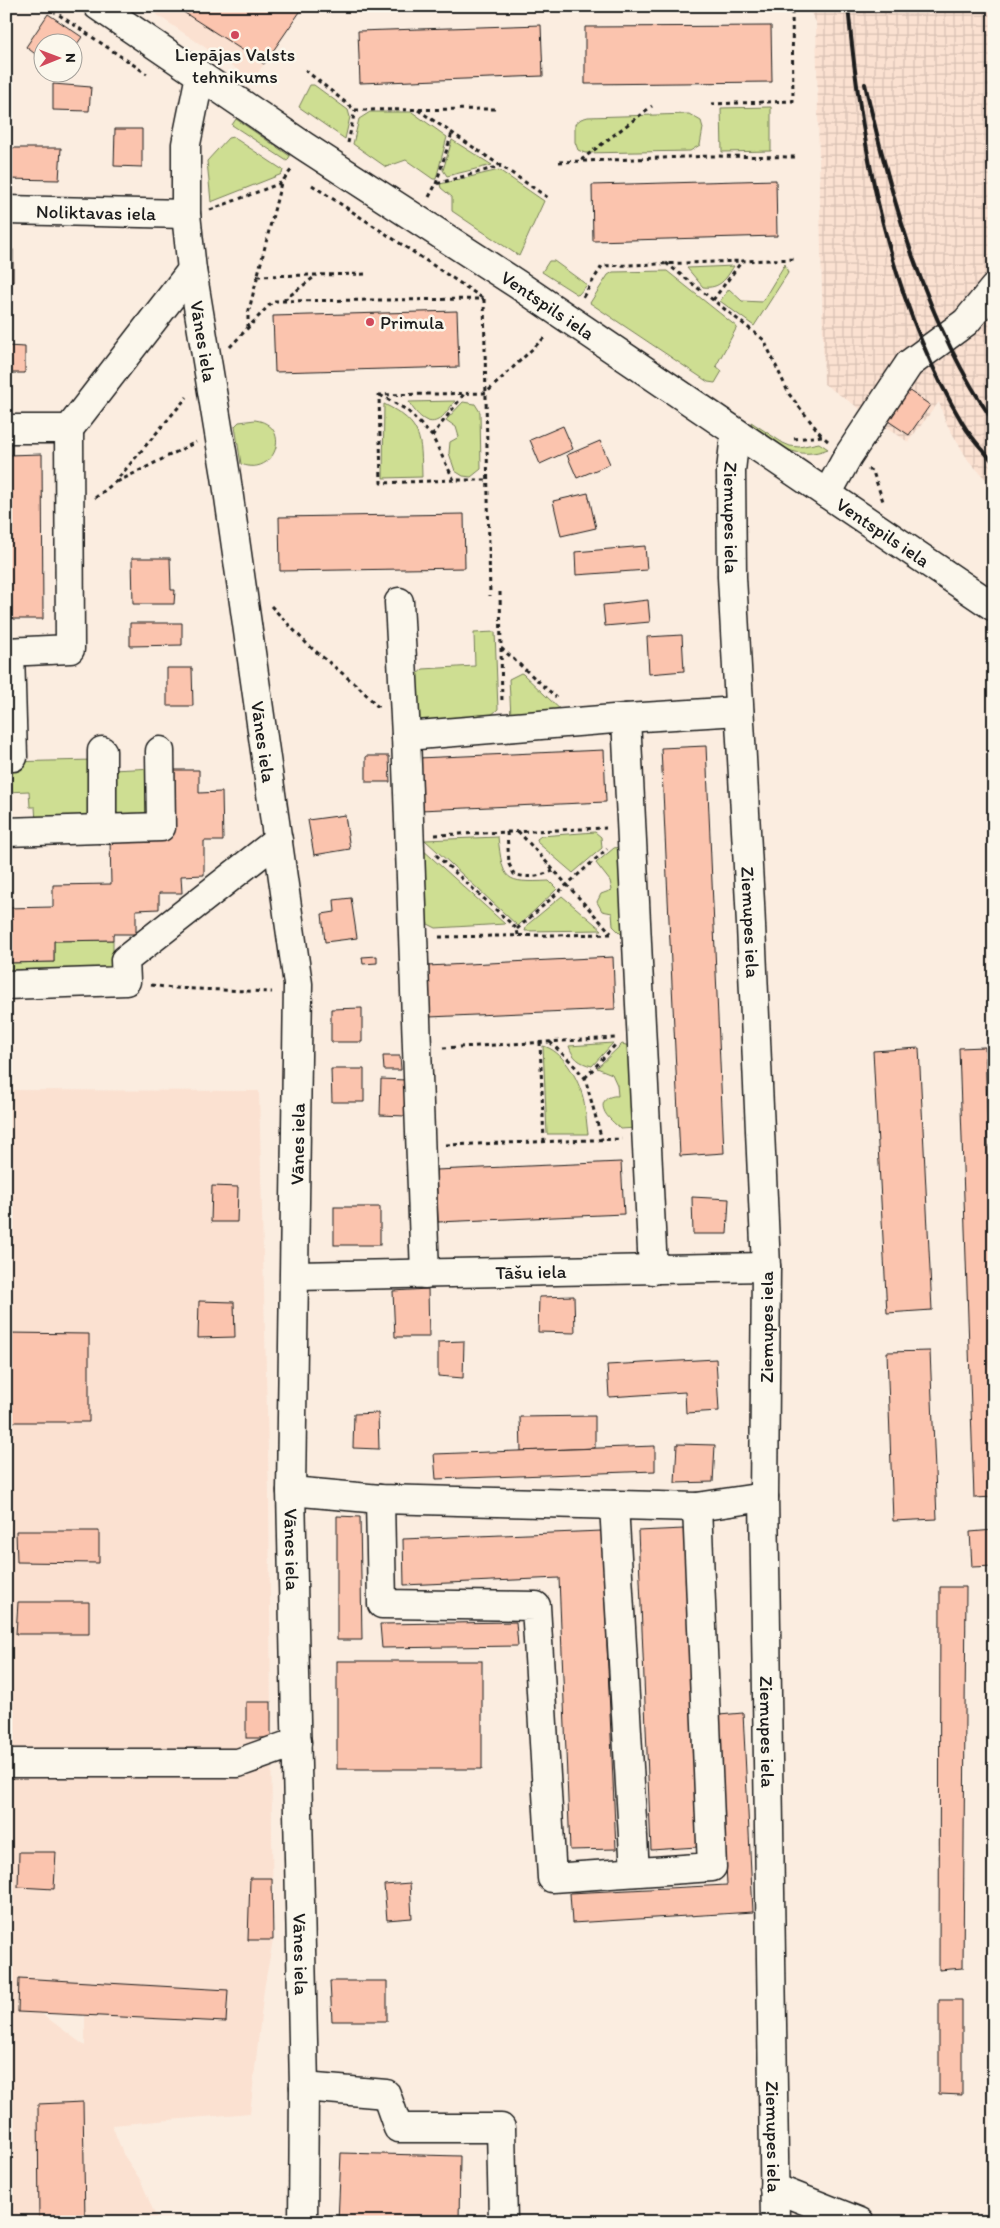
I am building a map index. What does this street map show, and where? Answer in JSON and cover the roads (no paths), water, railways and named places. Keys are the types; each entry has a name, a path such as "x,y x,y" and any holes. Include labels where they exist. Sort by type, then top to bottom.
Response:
{"street":[{"name":"Ventspils iela","path":"98,6 304,146 517,284 735,434 994,607"},
{"name":"Vānes iela","path":"200,75 186,144 186,214 192,270 219,430 298,992 296,1276 291,1491 304,2087 303,2222"},
{"name":"Noliktavas iela","path":"6,210 186,214"},
{"path":"13,757 8,652 70,649 69,429 192,270"},
{"path":"827,494 848,456 909,364 966,322 994,288"},
{"path":"6,429 69,429"},
{"name":"Ziemupes iela","path":"735,434 731,471 732,577 750,903 766,1267 764,1497 775,2222"},
{"path":"399,602 412,836 413,938 425,1274"},
{"path":"406,736 739,711"},
{"path":"626,718 653,1270"},
{"path":"102,751 102,829"},
{"path":"6,832 161,827 160,751"},
{"path":"6,985 126,981 125,960 278,840"},
{"name":"Tāšu iela","path":"296,1276 766,1267"},
{"path":"291,1491 380,1499 697,1507 764,1497"},
{"path":"380,1499 382,1604 536,1606 552,1878 712,1867 697,1507"},
{"path":"614,1505 635,1872"},
{"path":"6,1763 238,1763 297,1742"},
{"path":"304,2087 386,2094 398,2128 501,2128 503,2222"},
{"path":"774,2188 860,2222"}],"railway":[{"path":"848,6 861,114 871,168 883,222 898,275 916,326 937,376 966,429 994,463"},
{"path":"865,84 899,215 930,302 970,384 994,422"}],"place":[{"name":"Liepājas Valsts tehnikums","path":"235,35"},
{"name":"Primula","path":"370,322"}]}
